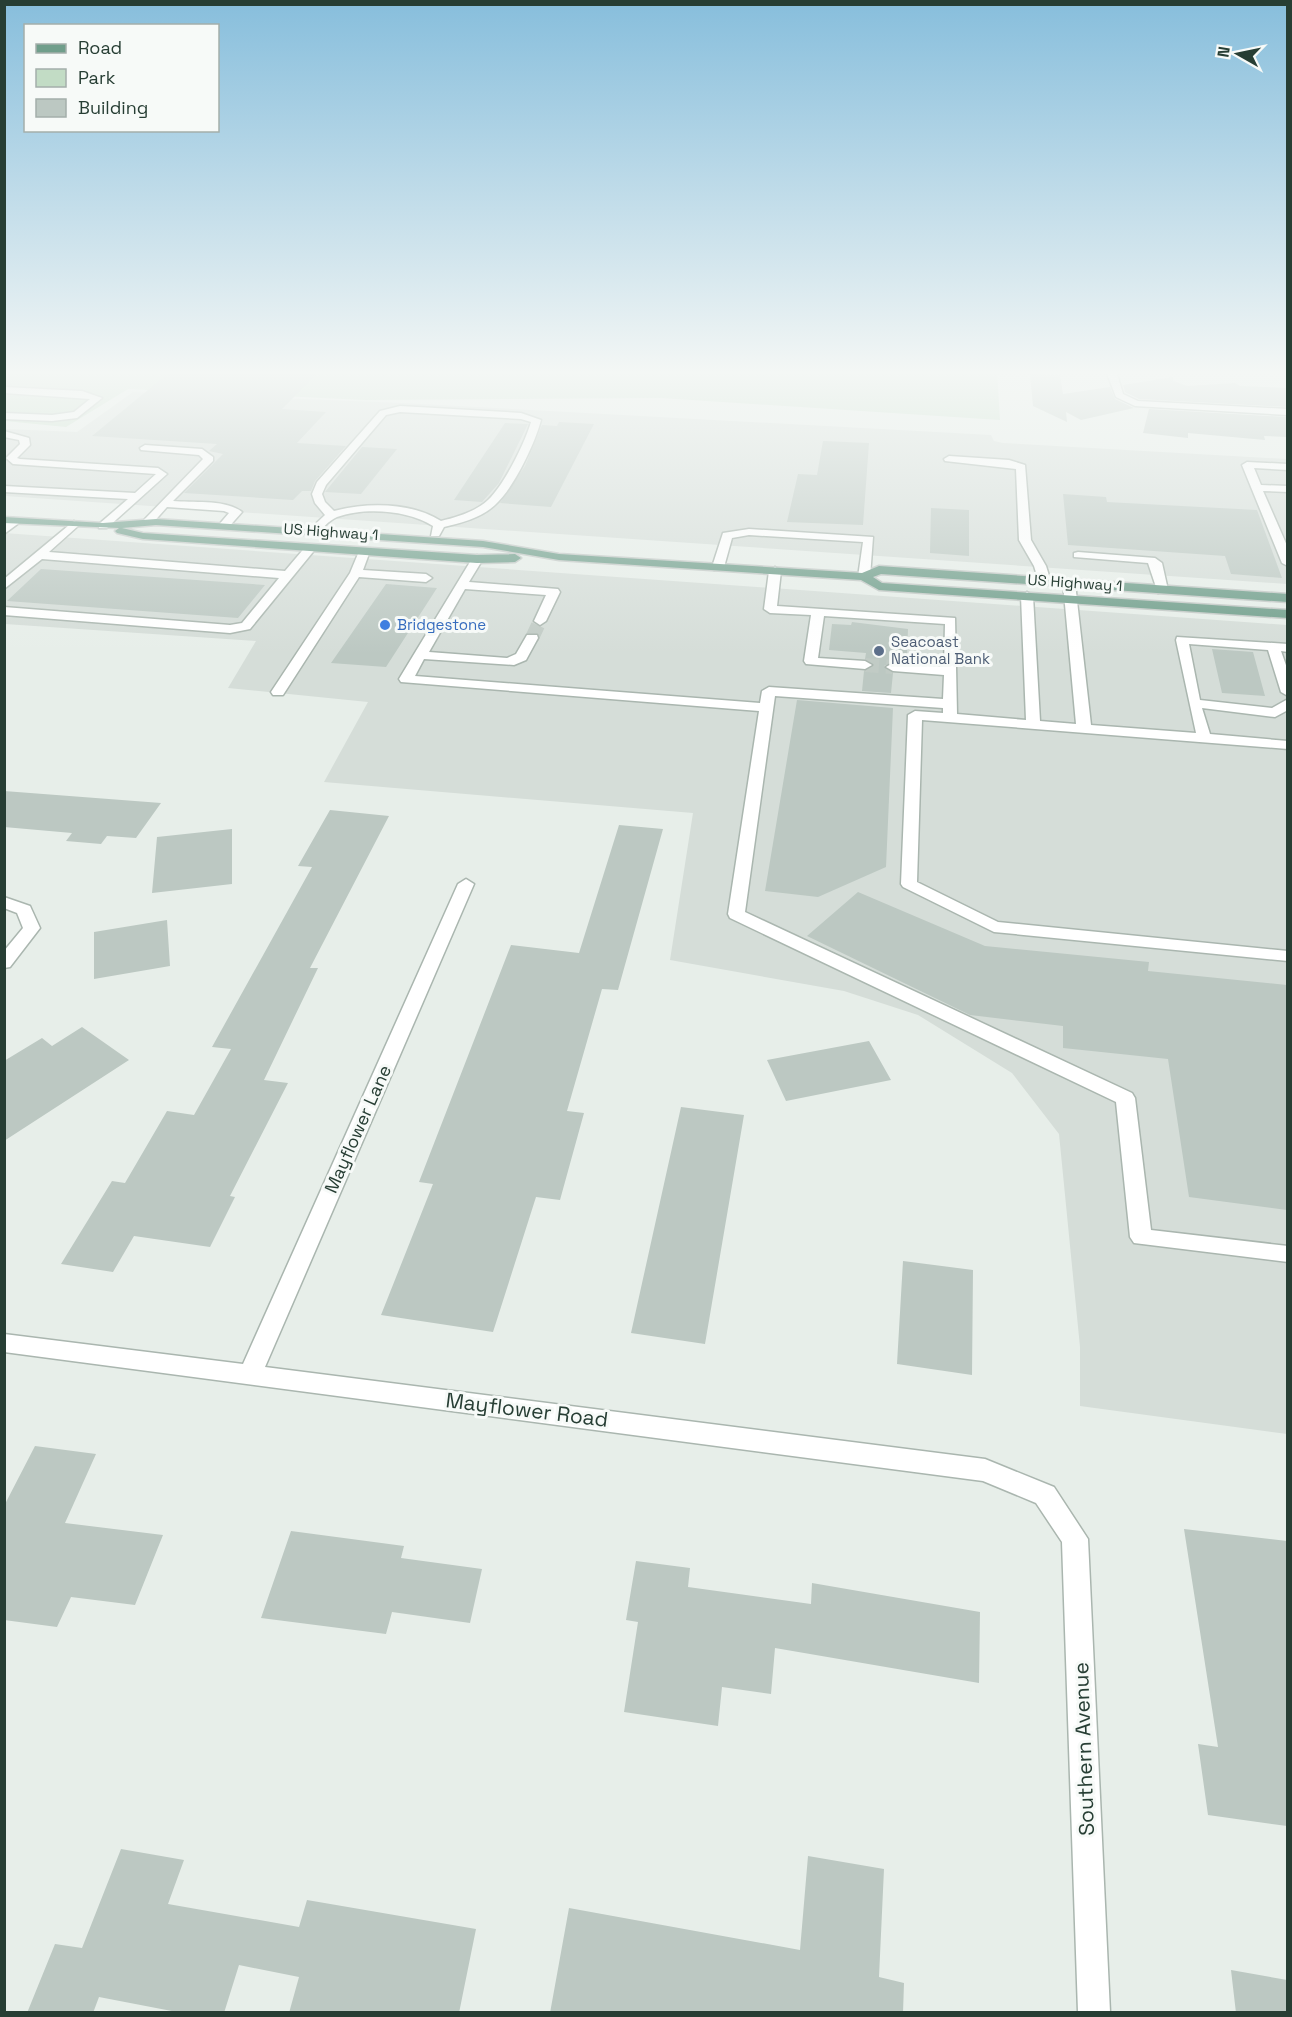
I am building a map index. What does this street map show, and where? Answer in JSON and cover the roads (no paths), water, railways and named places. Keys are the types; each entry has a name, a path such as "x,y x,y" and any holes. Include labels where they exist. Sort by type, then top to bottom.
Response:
{"main road":[{"name":"US Highway 1","path":"4,520 103,526 147,523 483,544 559,557"},
{"name":"US Highway 1","path":"103,526 143,536 477,559 559,557 718,567 864,577 879,586 1287,614"},
{"name":"US Highway 1","path":"864,577 879,570 1287,598"}],"street":[{"path":"66,465 158,471 162,474 103,526"},
{"path":"147,523 203,465"},
{"path":"331,515 320,503 317,494 321,484 337,465"},
{"path":"312,533 331,515 356,510 388,510 420,514 439,525 466,517 494,501 514,465"},
{"path":"1015,465 1021,467 1025,540 1046,582"},
{"path":"1247,465 1287,562"},
{"path":"1250,465 1287,467"},
{"path":"1257,488 1287,489"},
{"path":"4,489 138,496"},
{"path":"164,504 226,508 236,512 224,527"},
{"path":"4,531 17,520"},
{"path":"4,586 74,524"},
{"path":"432,541 439,525"},
{"path":"718,567 727,535 749,532 869,539 864,577"},
{"path":"4,611 230,629 246,626 311,548"},
{"path":"278,692 356,573 364,551"},
{"path":"39,555 289,575"},
{"path":"1078,555 1151,560 1156,563 1162,590"},
{"path":"477,559 406,679 766,708"},
{"path":"775,571 770,609 951,621 950,711"},
{"path":"356,573 426,578"},
{"path":"1069,583 1084,729"},
{"path":"461,585 554,592 540,621"},
{"path":"1027,596 1033,724"},
{"path":"818,612 811,661 865,665"},
{"path":"420,655 509,662 521,657 532,638"},
{"path":"1204,738 1194,703 1182,640 1287,648"},
{"path":"1273,646 1287,692"},
{"path":"893,667 950,671"},
{"path":"1287,745 1033,724 950,711 770,691 736,914 1125,1098 1141,1237 1287,1254"},
{"path":"1194,703 1275,713 1287,703"},
{"path":"950,711 915,715 909,884 994,927 1287,956"},
{"name":"Mayflower Lane","path":"250,1374 466,884"},
{"path":"4,902 24,910 32,928 4,963"},
{"name":"Mayflower Road","path":"4,1343 985,1470 1046,1495"},
{"name":"Southern Avenue","path":"1046,1495 1075,1539 1094,2013"}],"tunnel":[{"path":"532,638 540,621"},
{"path":"865,665 893,667"}],"place":[{"name":"Bridgestone","path":"385,625"},
{"name":"Seacoast National Bank","path":"879,651"}]}
